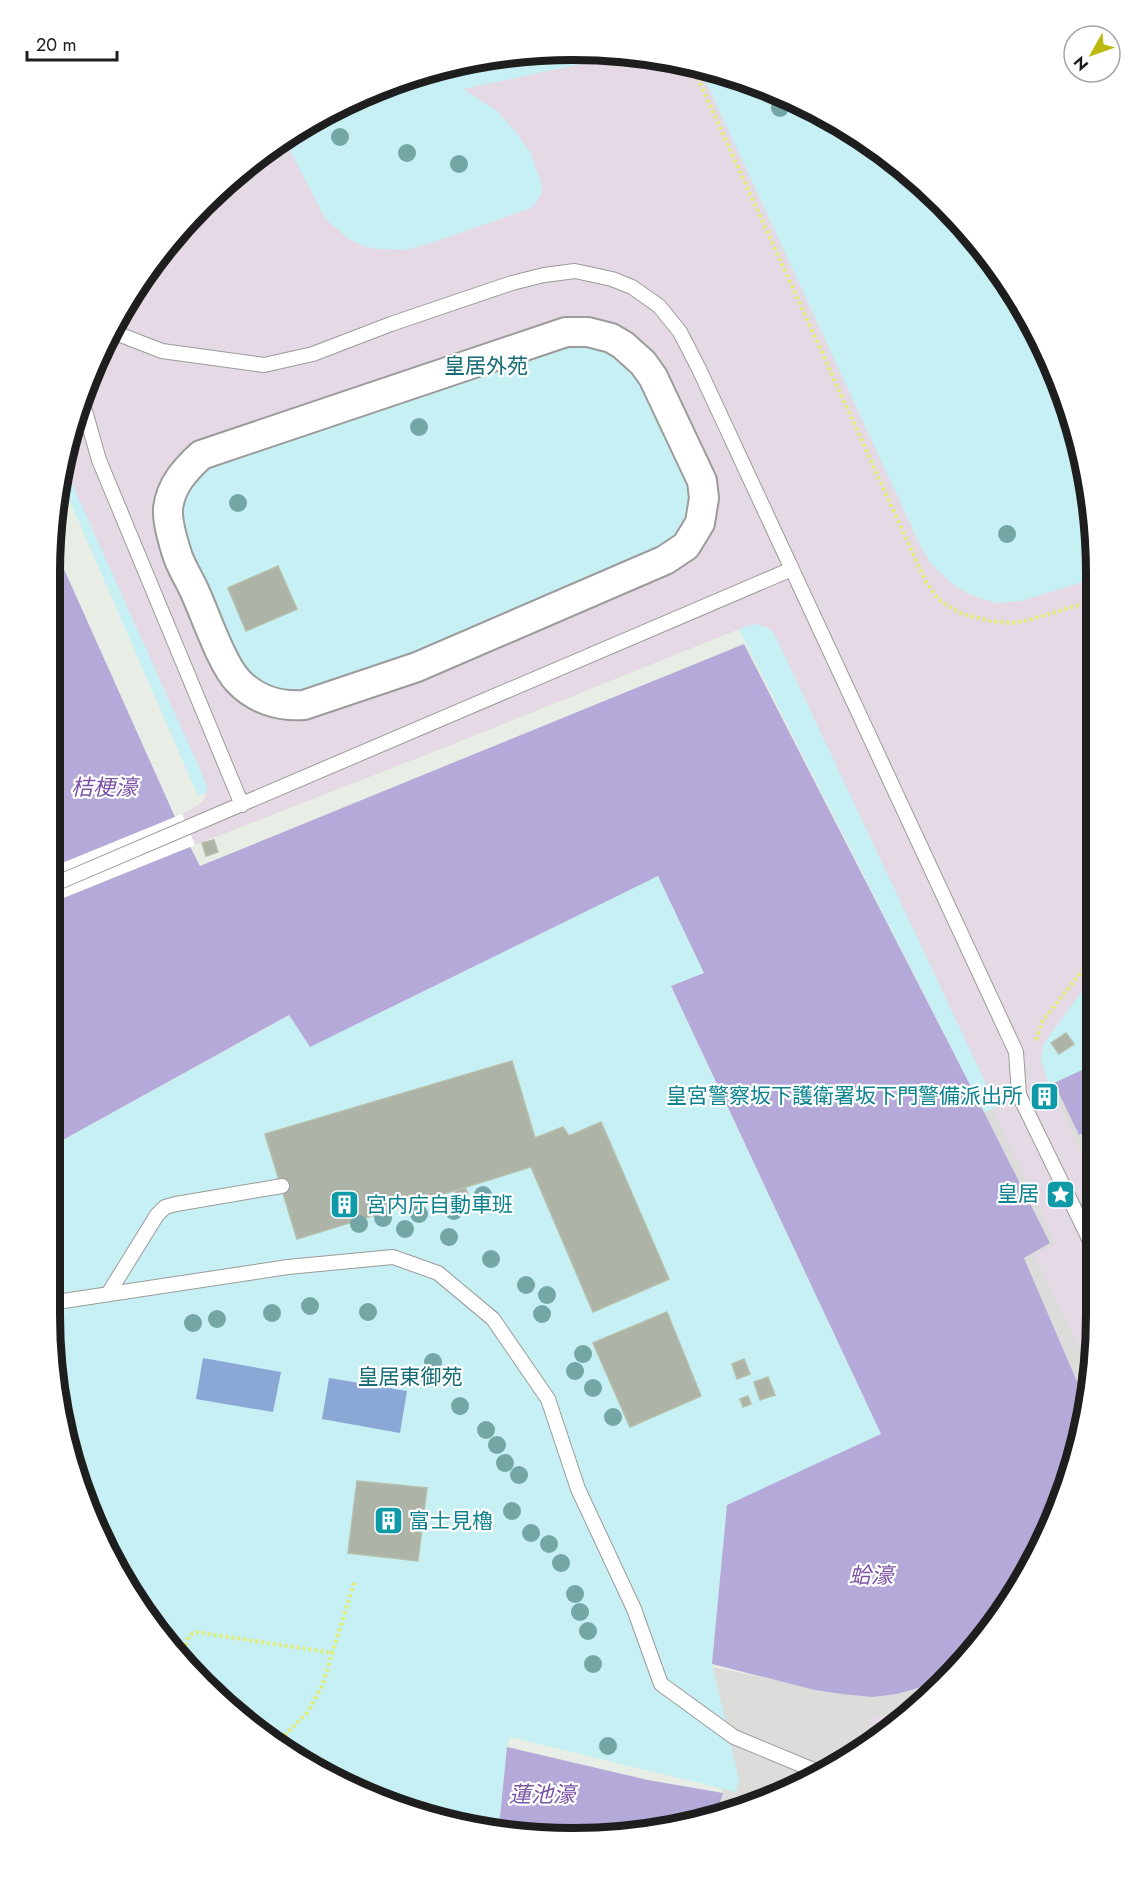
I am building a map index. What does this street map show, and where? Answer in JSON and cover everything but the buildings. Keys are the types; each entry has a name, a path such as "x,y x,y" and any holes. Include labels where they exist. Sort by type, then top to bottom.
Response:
{"street":[{"path":"566,332 588,332 611,338 623,345 643,363 653,377 702,482 704,510 700,523 686,546 665,560 417,667 304,705 288,705 269,701 245,688 236,679 223,655 178,556 170,529 168,510 171,492 183,471 201,455 566,332"}],"lane":[{"path":"119,334 162,351 264,365 313,354 391,324 512,283 544,275 575,271 612,279 632,287 659,306 680,332 1016,1052 1019,1095 1086,1232"},
{"path":"86,413 99,460 242,805"},
{"path":"60,882 792,569"},
{"path":"108,1294 157,1215 165,1208 176,1204 282,1186"},
{"path":"60,1301 288,1268 393,1257 438,1273 493,1319 548,1399 578,1489 634,1609 661,1684 734,1737 811,1769"}],"path":[{"path":"696,75 926,582 939,600 960,613 990,621 1012,623 1086,603"},
{"path":"1032,1049 1042,1020 1086,966"},
{"path":"282,1738 307,1713 322,1686 355,1581"},
{"path":"185,1650 189,1636 196,1632 333,1653"}],"shaded area":[{"path":"598,61 640,64 698,75 707,84 919,543 931,564 954,585 969,594 996,603 1021,601 1086,581 1086,988 1043,1046 1041,1061 1049,1086 1033,1094 1040,1106 1055,1098 1086,1163 1084,1357 1034,1254 1056,1243 992,1109 997,1107 774,633 768,628 756,624 747,626 195,845 182,814 200,804 205,798 207,785 69,477 77,440 99,377 113,346 146,288 187,235 235,187 288,146 325,218 347,238 363,246 405,250 529,209 542,193 541,182 530,152 497,111 463,89","holes":["588,332 653,377 700,523 665,560 279,704 223,655 171,492 201,455"]},
{"name":"皇居","path":"1054,1083 1086,1132 1086,1315 1081,1390 1024,1258 1050,1243 984,1112 1033,1094"},
{"path":"203,1358 281,1372 273,1412 196,1399"},
{"path":"329,1378 407,1391 400,1433 322,1419"},
{"path":"703,1665 842,1694 897,1694 928,1685 858,1742 800,1775 719,1807 723,1793"},
{"path":"893,1715 863,1738 872,1716"}],"green space":[{"name":"皇居外苑","path":"573,60 640,64 673,70 706,77 769,99 800,113 858,146 911,187 936,210 959,235 1000,288 1033,346 1059,408 1069,440 1082,506 1086,573 1086,1068 1033,1094 984,1112 719,590 533,670 198,796 66,493 77,440 99,377 113,346 146,288 187,235 210,210 235,187 288,146 346,113 377,99 440,77 473,70 506,64"},
{"name":"皇居東御苑","path":"658,876 704,973 671,987 881,1434 727,1506 712,1664 739,1779 736,1792 510,1737 499,1823 440,1811 408,1801 346,1775 316,1759 288,1742 235,1701 187,1653 146,1600 129,1572 113,1542 87,1480 77,1448 64,1382 60,1315 60,1142 290,1015 310,1047"}],"water":[{"name":"蛤濠","path":"60,561 175,817 200,866 744,644 1050,1243 1024,1258 1081,1390 1069,1448 1059,1480 1033,1542 1000,1600 959,1653 928,1685 897,1694 872,1697 815,1690 712,1664 727,1505 881,1434 671,986 704,973 658,876 310,1047 289,1015 60,1141 60,957 64,956 60,945"},
{"path":"1086,1068 1086,1131 1079,1135 1054,1083"},
{"name":"蓮池濠","path":"507,1747 648,1780 723,1793 719,1807 640,1824 573,1828 499,1823"}],"pier":[{"path":"182,814 195,845 60,899 60,864"}],"place":[{"name":"皇宮警察坂下護衛署坂下門警備派出所","path":"1044,1096"},
{"name":"皇居","path":"1060,1194"},
{"name":"宮内庁自動車班","path":"345,1205"},
{"name":"富士見櫓","path":"388,1521"}],"water label":[{"name":"桔梗濠","path":"104,787"}]}
